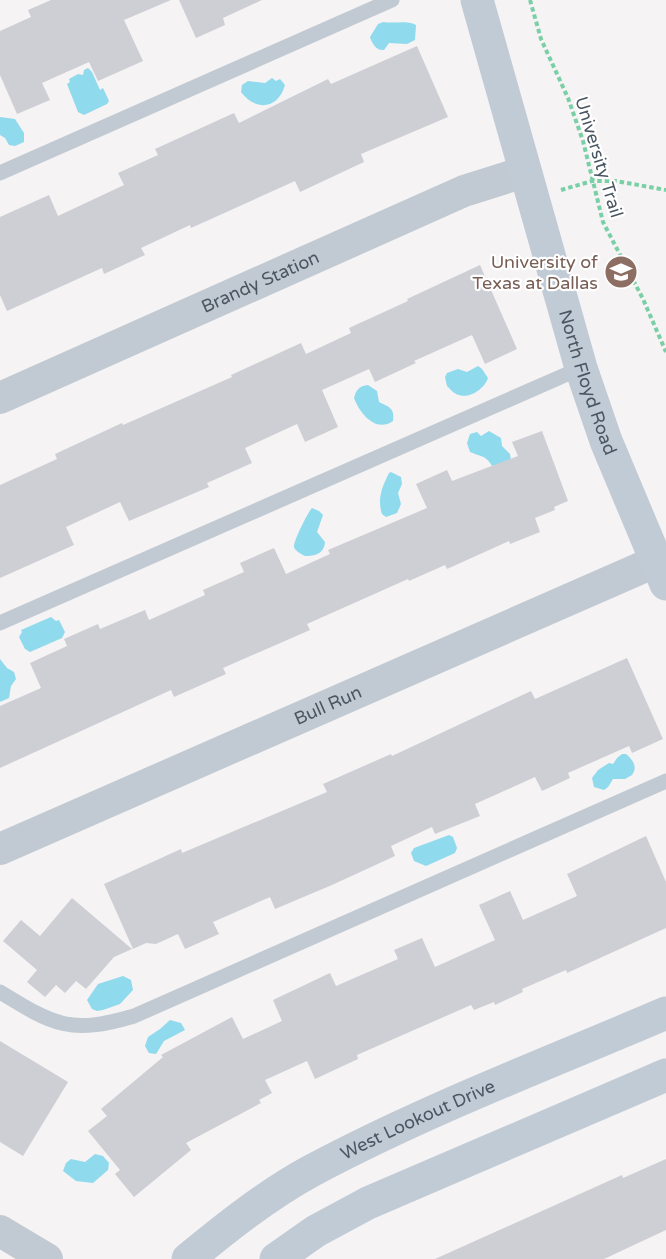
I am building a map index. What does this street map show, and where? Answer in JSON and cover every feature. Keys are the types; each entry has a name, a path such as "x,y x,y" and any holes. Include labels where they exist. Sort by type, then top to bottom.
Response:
{"street":[{"name":"North Floyd Road","path":"477,0 581,368 606,441 661,572"},
{"name":"Brandy Station","path":"0,398 464,191 524,172"},
{"name":"Bull Run","path":"0,849 661,572"},
{"name":"West Lookout Drive","path":"188,1259 241,1216 309,1172 406,1124 666,1013"},
{"path":"276,1259 316,1231 368,1203 666,1075"},
{"path":"0,1230 46,1259"}],"lane":[{"path":"0,173 393,0"},
{"path":"0,623 581,368"},
{"path":"0,992 35,1013 61,1024 86,1027 134,1016 666,782"}],"path":[{"name":"University Trail","path":"530,0 541,39 568,98 579,130 603,222 644,299 666,352"},
{"path":"554,191 592,181 616,181 666,190"}],"water":[{"path":"383,22 416,25 415,40 407,44 389,43 384,50 377,48 370,37 378,24"},
{"path":"88,68 100,90 103,88 109,101 84,115 78,112 67,84 70,82 69,79 78,74 83,75 84,70"},
{"path":"272,78 276,81 280,79 285,85 282,93 272,103 259,105 241,92 242,85 248,81 265,83"},
{"path":"0,117 15,119 24,133 24,142 15,146 9,145 0,135"},
{"path":"478,366 488,378 476,392 463,396 454,393 447,386 445,377 447,373 458,369 467,372"},
{"path":"368,385 377,391 379,402 392,411 393,421 381,425 375,423 360,410 354,398 360,387"},
{"path":"489,431 501,438 502,446 510,454 511,461 492,466 485,458 470,452 467,443 470,434 477,432 481,436"},
{"path":"391,472 401,477 402,484 398,493 401,504 397,513 386,517 382,514 380,498 384,483"},
{"path":"312,508 323,515 317,532 325,542 323,549 318,553 305,556 296,550 294,544"},
{"path":"51,617 56,621 59,620 65,632 62,638 30,652 25,649 19,637 21,630"},
{"path":"0,659 7,668 14,672 16,679 11,686 9,698 0,702"},
{"path":"622,754 626,754 634,764 635,769 632,775 625,779 613,779 604,790 594,787 592,778 598,770 609,763 613,764"},
{"path":"449,835 453,837 457,848 455,853 426,866 414,861 411,853 414,848"},
{"path":"123,976 131,980 133,990 120,1004 103,1010 92,1009 87,1000 98,984"},
{"path":"170,1020 181,1023 185,1030 164,1041 156,1054 149,1053 145,1046 148,1037"},
{"path":"95,1154 103,1156 109,1163 108,1170 93,1183 76,1181 63,1171 66,1163 71,1159 85,1162"}],"building":[{"path":"51,0 171,0 124,20 143,61 98,81 89,62 42,83 50,100 17,114 0,75 0,31 31,17 28,10"},
{"path":"179,0 262,0 223,18 225,25 196,38"},
{"path":"417,46 448,117 361,154 364,162 300,192 295,181 141,248 145,255 104,274 102,268 7,311 0,295 0,217 49,195 58,216 124,185 118,173 158,155 155,149 234,113 239,123 328,79 331,84"},
{"path":"480,265 517,349 485,364 472,335 414,361 416,363 375,382 369,369 322,390 338,427 305,442 297,424 245,448 252,463 207,483 209,487 129,521 120,502 66,527 74,545 0,578 0,485 57,459 55,454 232,377 231,375 301,343 306,354 351,333 349,328"},
{"path":"542,431 568,501 554,507 555,510 535,518 540,532 510,544 509,541 447,569 445,565 409,581 408,579 307,624 310,630 223,668 226,674 174,697 171,690 0,768 0,706 41,688 30,663 67,646 64,639 98,624 100,629 145,610 149,620 205,595 203,590 244,572 240,563 274,548 286,574 330,554 328,550 427,508 416,484 447,470 452,481 518,456 512,442"},
{"path":"627,658 663,739 632,753 629,746 568,773 570,778 542,791 535,777 475,804 480,816 435,834 432,827 391,846 395,856 332,885 275,909 270,897 213,922 219,934 185,949 178,934 156,944 146,943 133,949 104,884 181,849 182,853 327,792 323,784 391,754 392,756 531,691 535,699"},
{"path":"646,836 666,882 666,928 567,973 566,970 522,989 523,992 495,1005 494,1002 474,1010 471,1005 357,1055 358,1059 315,1079 307,1061 265,1080 272,1093 259,1100 261,1103 186,1143 191,1150 134,1197 115,1174 120,1170 88,1131 107,1116 101,1109 163,1057 161,1055 232,1017 243,1039 282,1021 273,1000 330,973 336,986 398,959 394,950 422,938 435,967 495,940 479,905 510,891 523,920 577,896 567,874"},
{"path":"72,898 132,949 114,957 86,989 76,981 65,993 56,985 45,997 27,982 37,970 3,941 21,920 40,936"},
{"path":"0,1041 68,1082 23,1156 0,1142"},
{"path":"666,1159 666,1230 604,1259 435,1259 622,1175 623,1178"}],"place":[{"name":"University of Texas at Dallas","path":"621,272"}]}
